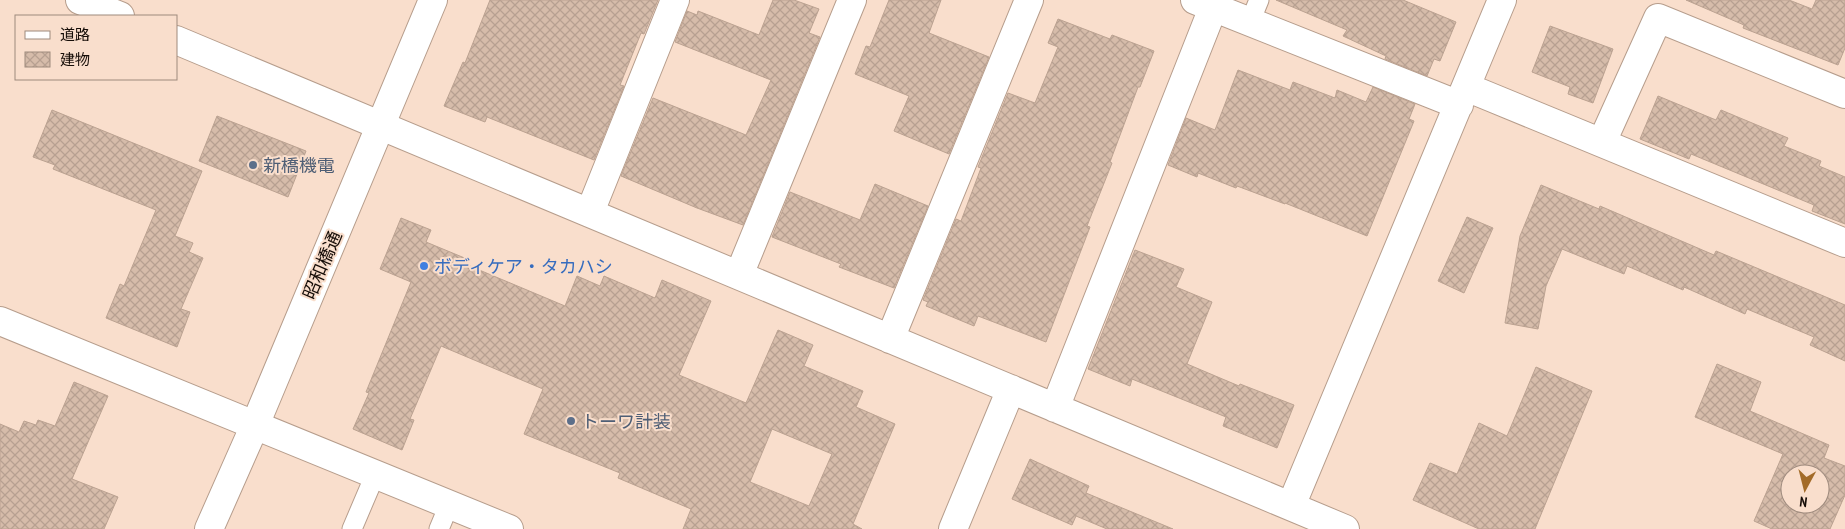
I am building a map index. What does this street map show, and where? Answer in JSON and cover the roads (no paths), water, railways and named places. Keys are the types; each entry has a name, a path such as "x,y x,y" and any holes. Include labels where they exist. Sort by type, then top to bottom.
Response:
{"street":[{"path":"80,0 118,15"},
{"name":"昭和橋通","path":"209,529 433,0"},
{"path":"590,212 675,0"},
{"path":"739,275 852,0"},
{"path":"890,339 1029,0"},
{"path":"1291,506 1502,0"},
{"path":"1055,408 1204,4 1255,11 1463,96 1602,142 1845,243"},
{"path":"1602,142 1658,18 1845,94"},
{"path":"178,41 1345,529"},
{"path":"0,321 375,475 444,517 509,529"},
{"path":"953,529 1010,389"}],"lane":[{"path":"352,529 375,475"}],"place":[{"name":"新橋機電","path":"253,165"},
{"name":"ボディケア・タカハシ","path":"424,266"},
{"name":"トーワ計装","path":"571,421"}]}
